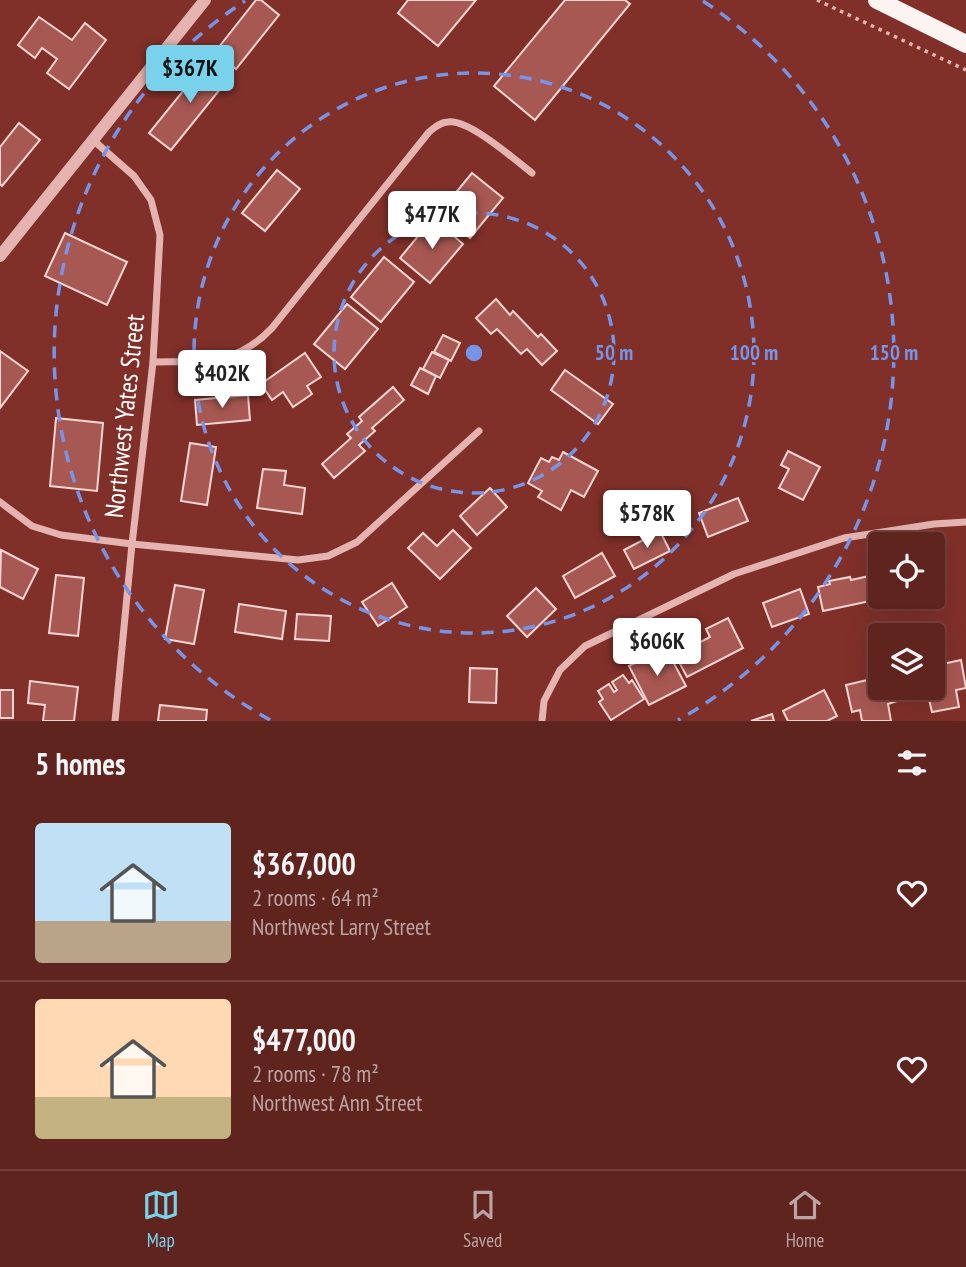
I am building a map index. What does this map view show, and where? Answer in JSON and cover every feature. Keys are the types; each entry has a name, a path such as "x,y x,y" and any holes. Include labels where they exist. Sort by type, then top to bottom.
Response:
{"main road":[{"path":"877,0 966,44"}],"street":[{"path":"0,256 205,0"},
{"path":"153,362 214,361 261,340 437,125 449,121 473,128 532,173"},
{"name":"Northwest Yates Street","path":"93,141 134,176 151,200 160,234 153,362 115,721"},
{"path":"0,502 32,526 61,535 298,560 328,556 357,542 479,431"},
{"path":"542,721 544,701 560,670 585,646 734,574 844,538 934,524 966,522"}],"path":[{"path":"817,0 966,70"}],"building":[{"path":"256,0 261,0 279,15 236,69 215,52"},
{"path":"408,0 476,0 438,46 398,13"},
{"path":"565,0 625,0 630,4 535,120 494,86"},
{"path":"39,17 72,40 85,23 106,40 69,89 47,73 57,59 42,48 35,58 18,45"},
{"path":"209,59 230,77 171,150 149,133"},
{"path":"19,123 40,140 2,186 0,147"},
{"path":"277,170 300,189 265,231 242,213"},
{"path":"472,173 503,198 470,238 439,213"},
{"path":"433,218 463,244 430,283 400,258"},
{"path":"65,233 127,262 107,305 45,276"},
{"path":"384,257 414,282 381,322 351,297"},
{"path":"496,299 510,315 513,311 538,337 541,334 557,351 542,365 527,349 521,354 497,329 491,334 476,318"},
{"path":"347,304 378,329 345,369 314,344"},
{"path":"443,335 460,343 451,361 434,352"},
{"path":"0,351 28,371 0,408"},
{"path":"432,352 449,360 440,378 423,369"},
{"path":"305,353 321,377 307,386 312,394 293,407 283,392 272,400 261,384"},
{"path":"420,368 436,376 428,394 411,385"},
{"path":"565,370 613,404 598,424 551,390"},
{"path":"393,387 404,400 372,428 375,431 359,445 365,451 334,478 322,464 351,438 347,434 362,421 359,417"},
{"path":"248,395 250,420 197,425 195,400"},
{"path":"56,418 103,423 97,491 50,486"},
{"path":"190,443 216,447 207,505 181,501"},
{"path":"788,451 820,467 803,500 779,488 789,469 781,465"},
{"path":"563,452 598,471 584,497 571,490 561,510 538,497 542,491 528,483 541,458 549,462 552,457 559,460"},
{"path":"263,469 286,471 284,485 305,488 302,514 257,508"},
{"path":"490,488 507,507 477,535 460,516"},
{"path":"738,498 748,521 708,537 699,513"},
{"path":"453,530 471,548 440,579 408,548 423,533 437,546"},
{"path":"660,531 670,551 634,569 624,550"},
{"path":"1,550 38,569 23,599 0,587"},
{"path":"602,553 615,576 575,598 563,576"},
{"path":"56,575 84,578 78,636 49,633"},
{"path":"868,576 868,601 823,611 818,587 830,584 829,581 850,577 851,580"},
{"path":"392,583 407,607 378,626 362,602"},
{"path":"175,585 204,590 194,644 165,639"},
{"path":"536,588 556,609 527,637 507,616"},
{"path":"800,589 809,614 772,627 763,603"},
{"path":"239,604 286,611 282,639 235,632"},
{"path":"297,614 331,616 329,641 295,639"},
{"path":"728,618 743,648 687,677 671,647 692,636 697,644 710,637 706,629"},
{"path":"653,653 658,663 670,656 686,686 649,705 629,666"},
{"path":"961,660 966,688 956,690 959,707 932,712 929,700 945,700 945,663"},
{"path":"470,668 497,669 496,703 469,702"},
{"path":"623,675 629,683 632,680 644,699 611,720 599,702 603,699 598,691 609,684 614,692 617,690 612,682"},
{"path":"868,680 868,700 897,700 888,704 891,721 862,721 860,710 852,712 846,685"},
{"path":"30,681 78,687 74,721 43,721 45,705 28,703"},
{"path":"0,690 13,690 13,718 0,718"},
{"path":"824,690 837,716 827,721 788,721 783,711"},
{"path":"160,705 207,710 206,721 158,721"},
{"path":"772,714 774,721 751,721"}]}
